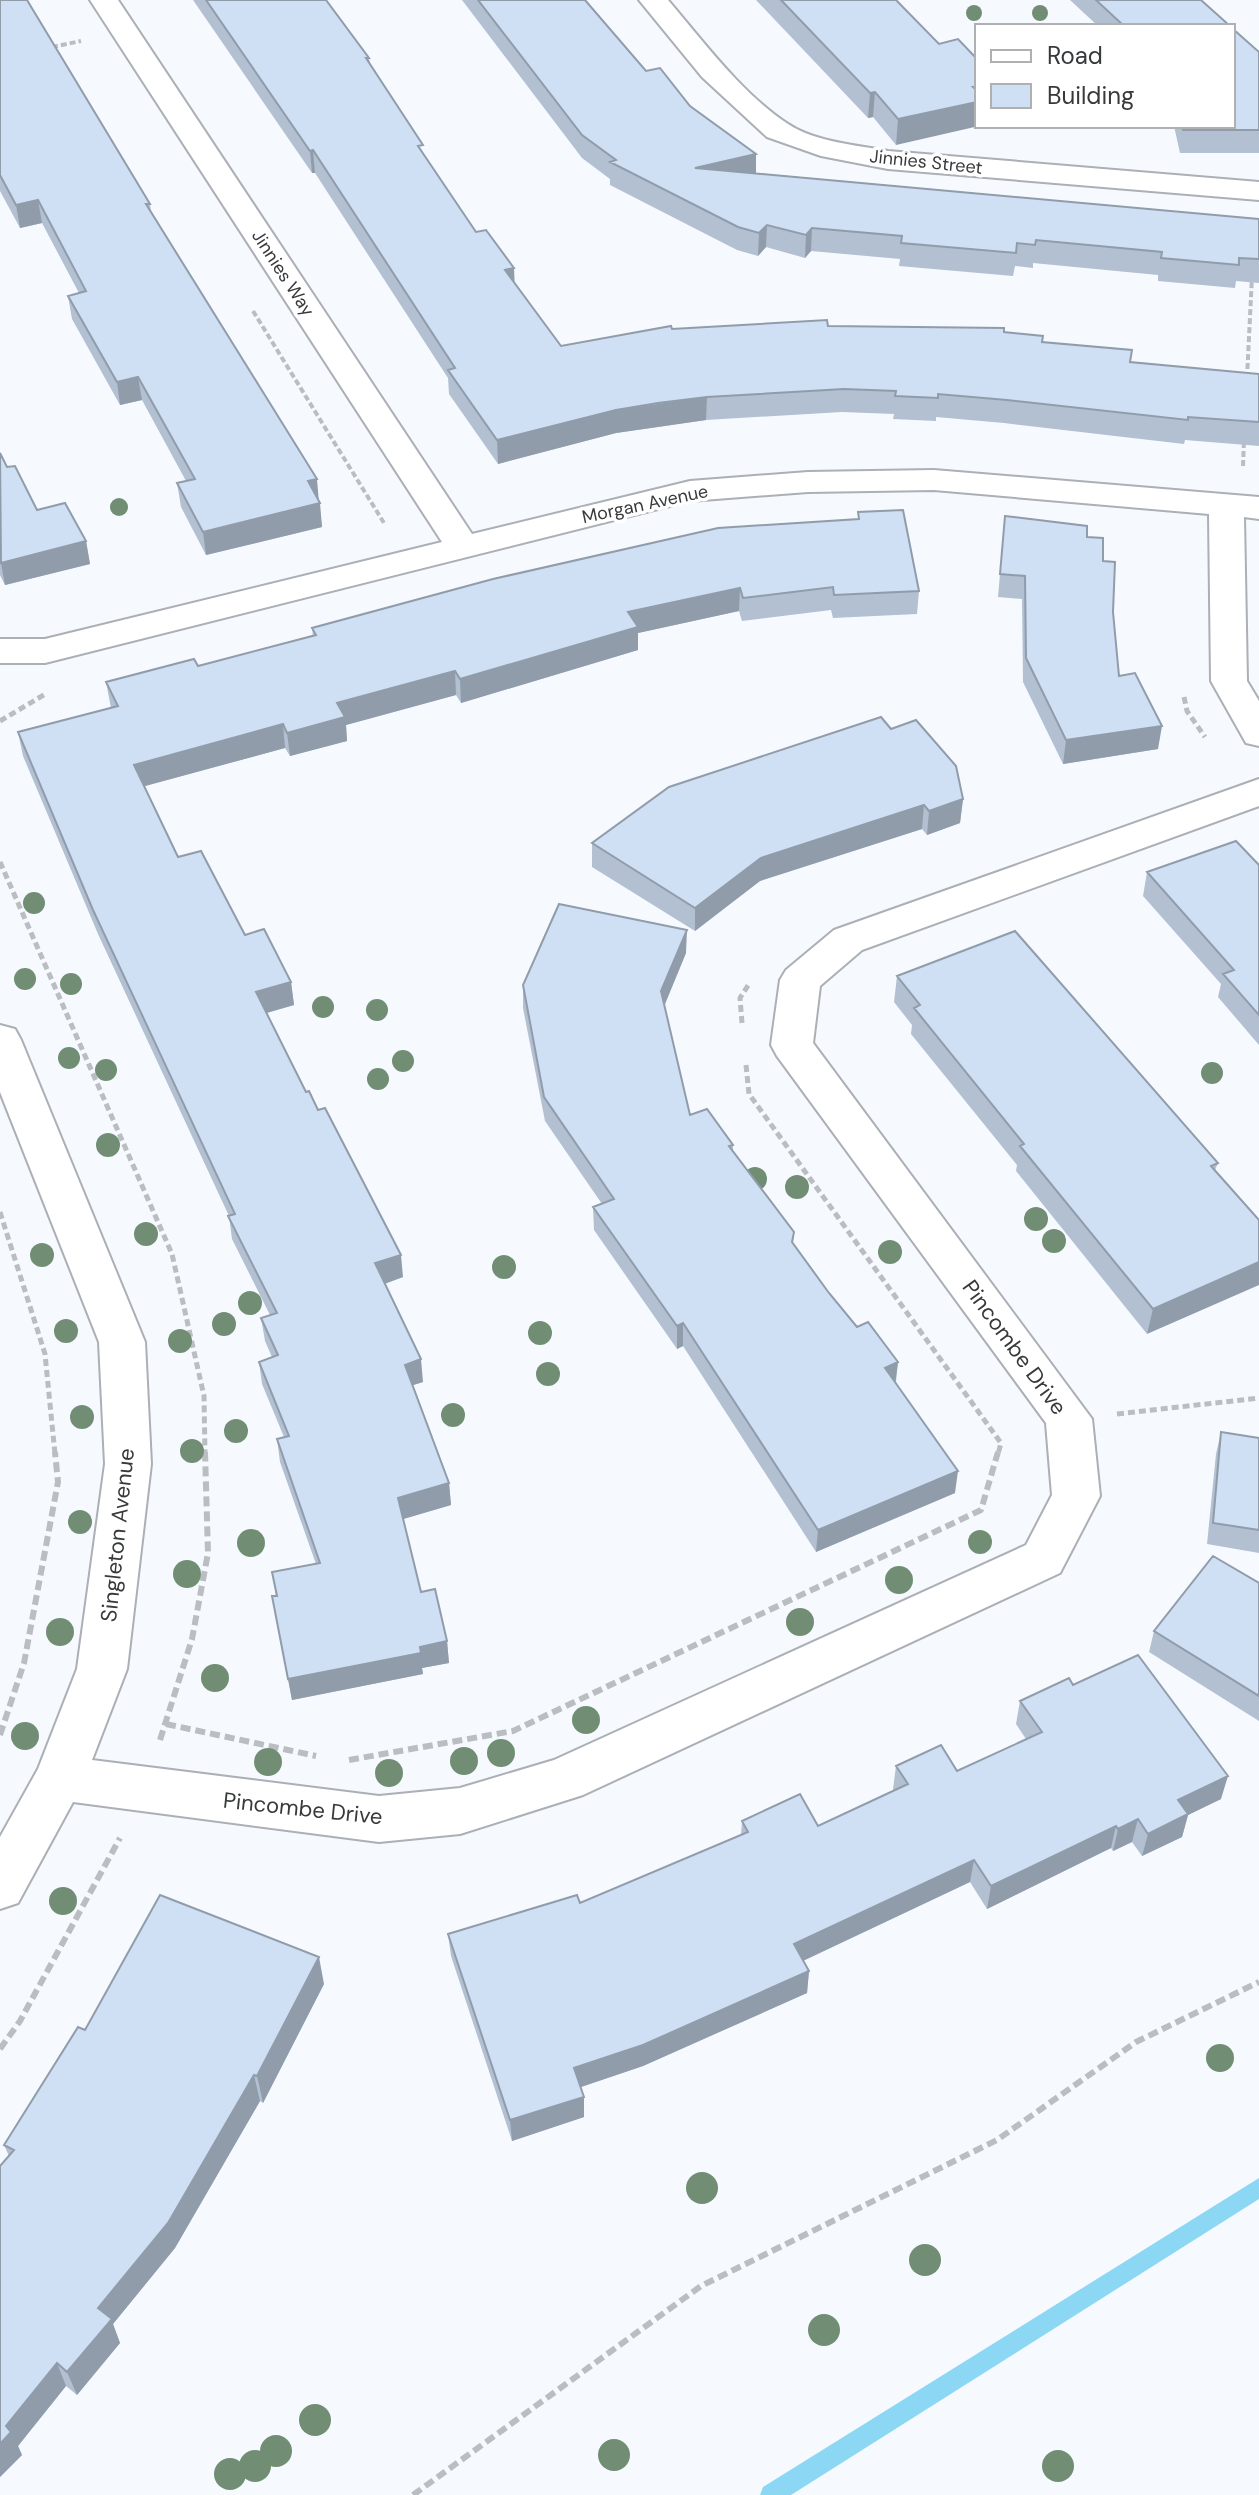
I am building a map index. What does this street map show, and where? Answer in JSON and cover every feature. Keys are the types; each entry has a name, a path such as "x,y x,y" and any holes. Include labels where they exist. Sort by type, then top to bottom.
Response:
{"street":[{"name":"Jinnies Way","path":"104,0 462,546"},
{"name":"Jinnies Street","path":"653,0 712,71 778,131 832,150 888,160 1258,191"},
{"name":"Morgan Avenue","path":"0,651 45,651 690,491 808,482 934,480 1242,507"},
{"path":"1242,507 1229,681 1259,734"},
{"name":"Morgan Avenue","path":"0,678 45,651"},
{"name":"Pincombe Drive","path":"60,1778 379,1819 460,1811 565,1779 1043,1559 1076,1496 1069,1419 792,1045 800,980 848,940 1259,792"},
{"name":"Singleton Avenue","path":"0,1040 122,1342 128,1464 102,1669 60,1778 0,1886"}],"path":[{"path":"43,49 124,32"},
{"path":"1247,384 1258,191"},
{"path":"1242,507 1245,429"},
{"path":"0,721 61,686"},
{"path":"742,1025 740,998 754,976"},
{"path":"344,1761 513,1731 981,1510 1001,1443 749,1094 745,1053"},
{"path":"0,1212 45,1354 58,1482 24,1663 0,1735"},
{"path":"1069,1419 1259,1398"},
{"path":"0,2049 20,2021 116,1850 166,1724 329,1758"},
{"path":"413,2495 701,2286 997,2140 1136,2042 1259,1982"}],"building":[{"path":"0,0 27,0 150,204 146,204 317,479 308,481 320,503 203,532 177,483 195,479 138,377 117,382 68,296 86,291 38,200 16,205 0,175"},
{"path":"206,0 326,0 369,58 366,58 423,145 418,146 476,232 486,230 514,268 505,270 561,346 671,326 672,329 827,320 828,326 1004,328 1004,332 1043,336 1042,342 1132,350 1130,362 1259,374 1259,422 1188,417 1188,420 1007,400 938,394 938,398 895,396 896,391 844,389 658,403 616,410 497,440 448,370 455,368 313,150 310,151"},
{"path":"478,0 585,0 646,71 660,68 690,106 756,154 695,168 1259,219 1259,259 1239,258 1239,265 1161,258 1162,252 1036,240 1035,245 1017,243 1016,253 901,243 902,236 812,228 806,235 767,225 759,233 738,227 610,162 616,160 582,135"},
{"path":"781,0 896,0 939,44 958,39 975,57 975,102 898,119 875,92 870,93"},
{"path":"1096,0 1201,0 1228,24 1122,24"},
{"path":"1235,31 1259,52 1259,130 1183,130 1235,128"},
{"path":"0,453 7,467 15,466 37,510 65,503 86,541 1,563"},
{"path":"903,510 919,591 834,595 833,587 743,598 740,588 628,612 638,627 460,679 455,671 337,703 345,717 287,733 283,724 134,765 178,857 201,851 245,935 264,929 291,982 256,992 306,1092 309,1091 318,1110 325,1108 401,1255 375,1263 421,1359 405,1365 449,1483 398,1498 421,1592 435,1589 447,1641 420,1647 421,1653 288,1679 272,1596 277,1596 272,1572 320,1563 277,1439 289,1436 259,1362 278,1355 261,1318 277,1313 228,1216 235,1214 93,910 18,732 118,706 106,682 194,659 198,666 316,635 312,628 493,579 718,528 859,519 858,512"},
{"path":"1005,516 1087,526 1087,537 1103,538 1103,561 1115,562 1113,612 1119,676 1135,673 1162,726 1066,740 1026,658 1025,576 1000,574"},
{"path":"881,717 891,729 916,720 956,766 963,799 929,811 924,805 761,858 695,908 592,843 669,787"},
{"path":"1236,841 1259,865 1259,1015 1223,974 1234,970 1147,872"},
{"path":"559,904 687,930 661,991 690,1115 707,1109 733,1145 729,1146 794,1232 792,1242 829,1293 857,1327 868,1322 898,1362 885,1368 958,1471 818,1530 683,1323 677,1326 593,1207 614,1199 544,1097 523,985"},
{"path":"1015,931 1218,1163 1211,1166 1259,1220 1259,1262 1153,1309 1020,1146 1024,1144 914,1008 920,1005 897,976"},
{"path":"1221,1432 1259,1438 1259,1530 1213,1523"},
{"path":"1213,1556 1259,1583 1259,1696 1154,1631"},
{"path":"1138,1655 1228,1776 1178,1800 1188,1814 1148,1834 1138,1819 1118,1829 1116,1826 991,1886 974,1860 794,1944 809,1971 643,2045 574,2068 584,2097 510,2120 448,1934 577,1895 580,1903 748,1832 742,1821 800,1794 818,1826 908,1784 896,1766 941,1745 957,1771 1042,1732 1020,1701 1069,1678 1073,1685"},
{"path":"160,1895 319,1957 257,2076 254,2075 168,2223 98,2308 112,2319 67,2372 57,2363 6,2426 11,2432 0,2444 0,2166 14,2150 4,2145 78,2027 85,2030"}],"waterway":[{"path":"771,2495 1259,2188"}]}
